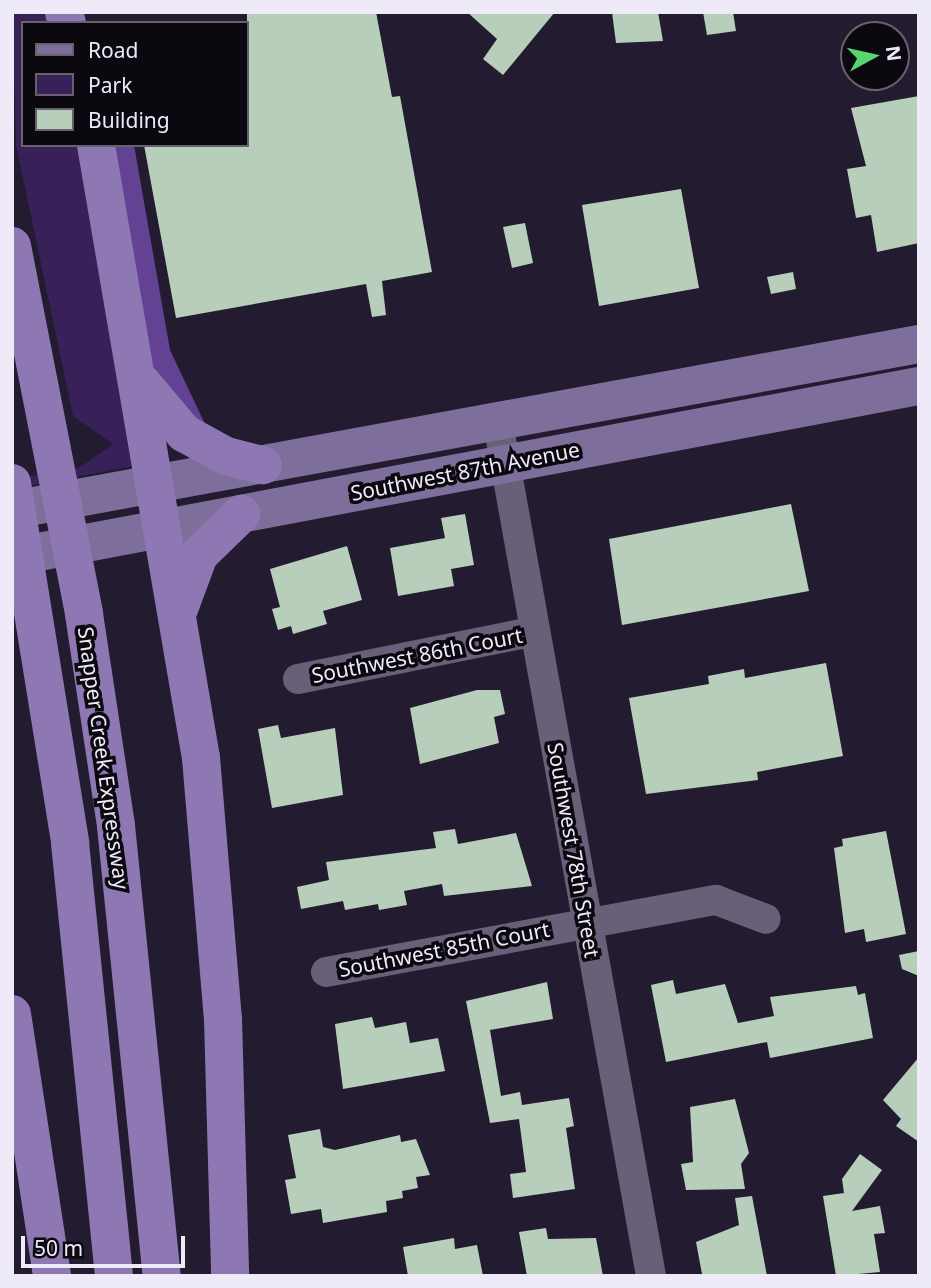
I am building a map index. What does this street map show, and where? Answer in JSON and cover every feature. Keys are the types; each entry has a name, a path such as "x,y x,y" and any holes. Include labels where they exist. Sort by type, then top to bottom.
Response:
{"highway":[{"path":"96,147 157,484 161,529 178,611 201,758 216,915 230,1276"},
{"name":"Snapper Creek Expressway","path":"12,246 51,433 84,614 128,925 162,1276"},
{"path":"138,378 184,433 263,466"},
{"path":"12,483 36,622 83,949 114,1276"},
{"path":"178,611 199,555 241,514"},
{"path":"12,1014 52,1276"}],"main road":[{"name":"Southwest 87th Avenue","path":"12,510 919,344"},
{"path":"829,362 835,403"},
{"name":"Southwest 87th Avenue","path":"12,557 919,386"}],"street":[{"name":"Southwest 78th Street","path":"498,423 651,1276"},
{"name":"Southwest 86th Court","path":"299,679 535,631"},
{"name":"Southwest 85th Court","path":"326,972 716,900 766,919"}],"green space":[{"path":"12,12 52,12 54,21 21,21 21,147 84,147 139,465 12,489 12,479 79,468 113,444 73,416 16,145"}],"shaded area":[{"path":"111,147 134,147 170,350 205,424 202,438 155,384"}],"building":[{"path":"247,12 376,12 392,97 400,96 432,272 382,281 386,315 372,317 366,284 176,318 144,147 248,147"},
{"path":"467,12 555,12 503,75 483,59 497,39"},
{"path":"612,12 658,12 663,41 616,43"},
{"path":"703,12 733,12 736,31 707,35"},
{"path":"919,96 919,243 877,252 871,215 856,218 847,169 866,166 851,108"},
{"path":"681,189 699,288 599,306 582,205"},
{"path":"525,223 533,263 512,268 503,227"},
{"path":"793,272 796,289 771,294 767,277"},
{"path":"791,504 809,591 622,625 609,539"},
{"path":"465,514 474,565 451,569 454,586 398,596 390,548 445,538 441,518"},
{"path":"347,546 362,600 323,611 327,624 293,634 291,626 278,630 272,609 280,607 270,569"},
{"path":"826,663 843,756 757,772 758,780 646,794 629,698 709,684 708,676 744,669 745,678"},
{"path":"477,690 500,690 505,714 494,717 499,743 420,764 410,708"},
{"path":"278,725 281,738 335,728 343,795 272,808 258,729"},
{"path":"455,829 458,844 516,833 532,886 444,896 442,884 404,891 407,905 379,910 378,904 345,910 343,901 301,909 297,887 329,880 326,862 436,848 433,832"},
{"path":"886,831 906,934 866,942 864,929 845,933 834,848 843,846 842,839"},
{"path":"919,951 919,976 902,969 899,955"},
{"path":"673,980 676,994 725,984 738,1023 774,1016 770,997 856,986 858,995 865,993 873,1038 770,1058 767,1042 666,1062 651,985"},
{"path":"547,982 553,1019 490,1030 501,1096 520,1092 522,1105 569,1098 574,1126 566,1128 575,1189 513,1198 510,1174 526,1172 519,1119 490,1123 466,1001"},
{"path":"372,1017 375,1028 406,1022 410,1043 438,1038 445,1071 343,1089 335,1024"},
{"path":"919,1057 919,1142 896,1126 901,1119 883,1100"},
{"path":"735,1099 749,1153 741,1164 745,1189 686,1190 681,1164 693,1162 690,1107"},
{"path":"320,1129 323,1147 335,1150 400,1135 401,1142 416,1139 430,1175 416,1177 418,1188 402,1191 403,1198 386,1201 387,1212 323,1223 321,1209 291,1214 285,1180 296,1178 288,1135"},
{"path":"860,1154 882,1170 852,1211 880,1206 885,1233 874,1234 880,1272 836,1276 823,1196 844,1193 842,1179"},
{"path":"752,1196 767,1276 702,1274 696,1242 739,1225 735,1198"},
{"path":"546,1228 548,1239 596,1238 603,1276 527,1276 519,1232"},
{"path":"454,1238 455,1249 477,1245 483,1276 408,1276 403,1247"}]}
